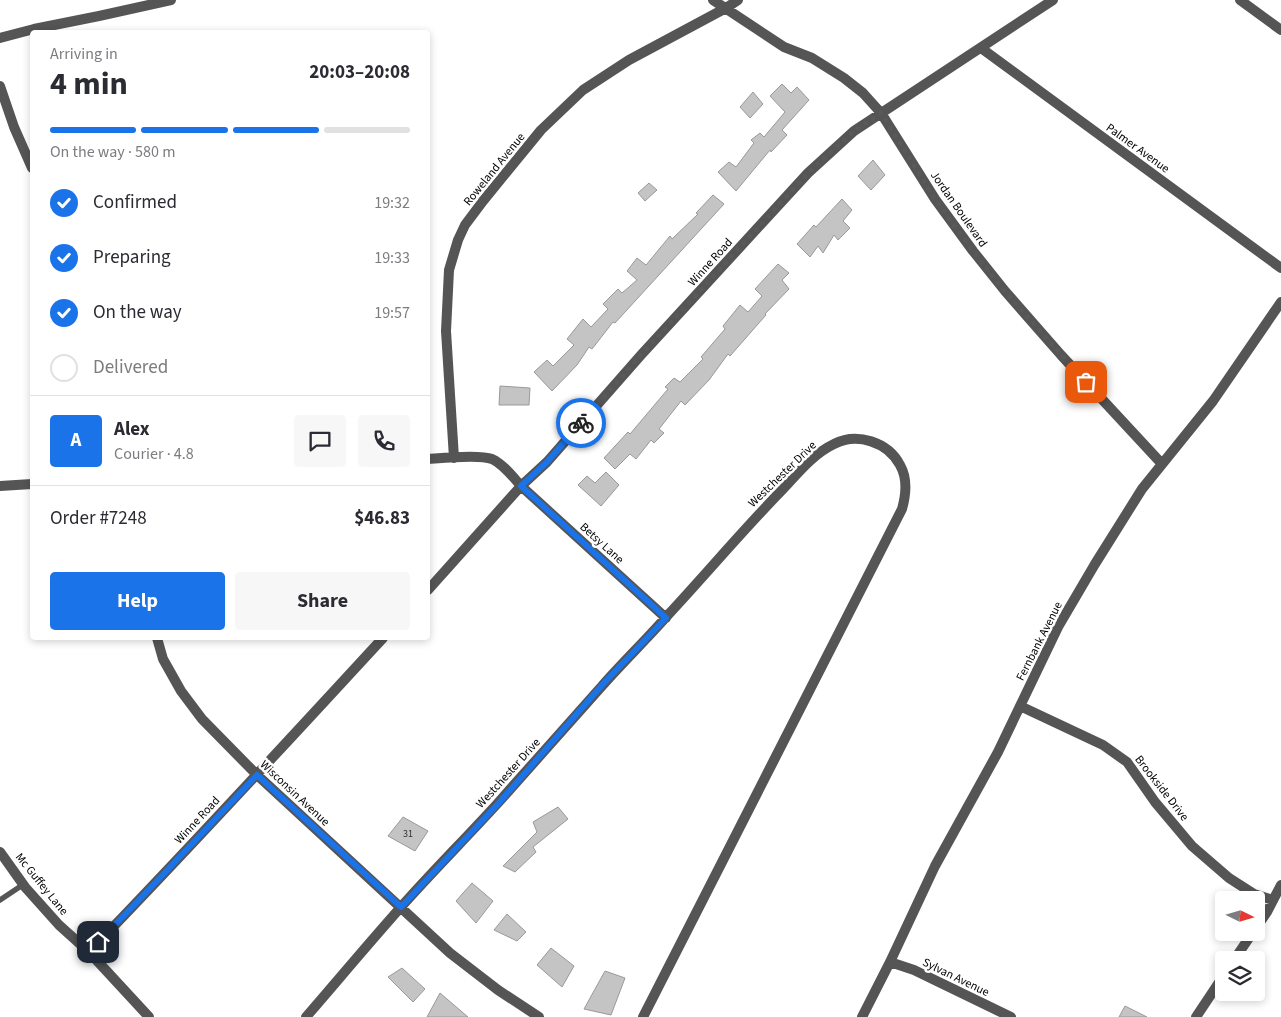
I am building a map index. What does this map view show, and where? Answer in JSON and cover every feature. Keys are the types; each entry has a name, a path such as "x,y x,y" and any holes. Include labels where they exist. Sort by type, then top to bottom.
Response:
{"street":[{"path":"30,30 171,0"},
{"name":"Jordan Boulevard","path":"713,0 784,46 812,58 844,78 863,93 881,113 935,199 1005,292 1162,464"},
{"name":"Roweland Avenue","path":"454,458 446,331 449,270 458,240 465,225 541,130 583,90 629,60 738,0"},
{"name":"Winne Road","path":"430,588 521,486 547,462 641,355 808,173 854,131 1053,0"},
{"path":"1240,0 1281,30"},
{"path":"0,38 30,30"},
{"name":"Palmer Avenue","path":"981,48 1281,268"},
{"path":"0,86 14,127 30,163"},
{"name":"Fernbank Avenue","path":"862,1017 935,866 998,752 1058,627 1142,489 1213,401 1281,302"},
{"name":"Westchester Drive","path":"306,1017 401,907 497,805 603,684 666,618 767,504 811,460 824,450 841,441 862,439 875,443 884,447 899,462 902,469 906,485 902,509 643,1017"},
{"name":"Betsy Lane","path":"430,459 479,457 492,459 503,466 521,486 666,618"},
{"path":"0,486 30,484"},
{"name":"Wisconsin Avenue","path":"158,640 163,659 181,690 202,719 257,775 450,953 498,990 539,1017"},
{"name":"Winne Road","path":"89,952 382,640"},
{"name":"Brookside Drive","path":"1020,706 1103,745 1127,762 1155,802 1192,846 1229,878 1254,894 1273,900"},
{"name":"Mc Guffey Lane","path":"0,852 25,887 149,1017"},
{"path":"1265,915 1281,885"},
{"name":"Sylvan Avenue","path":"890,962 914,970 1011,1017"},
{"path":"1196,1017 1215,988"}],"lane":[{"path":"0,900 24,884"}],"building":[{"path":"782,84 791,93 797,87 809,100 782,130 787,135 771,152 770,150 736,191 718,172 729,162 736,167 754,143 751,140 760,133 764,137 785,112 770,96"},
{"path":"753,92 763,104 750,118 740,107"},
{"path":"873,160 885,175 871,190 858,176"},
{"path":"649,183 657,190 645,201 638,193"},
{"path":"713,195 724,204 615,323 613,322 592,349 589,347 577,365 552,391 534,372 547,360 553,366 574,345 567,339 583,319 591,327 608,309 603,304 618,289 622,293 637,280 627,271 637,258 646,265 670,236 672,239 698,214 696,213"},
{"path":"842,199 852,210 843,221 850,228 838,240 834,235 823,253 818,246 810,257 797,244"},
{"path":"778,264 789,273 782,280 789,289 730,356 728,354 709,380 685,405 681,401 659,429 664,433 654,443 651,440 636,459 630,454 615,469 604,458 628,432 630,434 668,389 665,387 674,378 680,382 703,359 701,357 725,329 723,326 740,305 748,312 762,296 755,289"},
{"path":"500,386 530,388 529,405 499,405"},
{"path":"606,472 619,485 601,506 578,485 587,476 595,483"},
{"path":"558,807 568,819 533,847 536,852 515,872 503,866 537,832 533,822"},
{"path":"403,817 428,831 415,851 388,836"},
{"path":"472,883 493,901 476,923 456,901"},
{"path":"507,914 526,932 517,941 494,930"},
{"path":"551,948 574,966 562,987 537,965"},
{"path":"402,968 425,989 413,1002 388,977"},
{"path":"605,971 625,978 611,1015 584,1009"},
{"path":"440,993 468,1017 427,1017"},
{"path":"1125,1006 1147,1017 1119,1017"}],"way so far":[{"path":"581,423 808,173 854,131 881,113 935,199 973,251 1005,292 1086,382"}],"route":[{"path":"98,942 257,775 401,907 485,818 603,684 666,618 521,486 547,462 581,423"}]}
